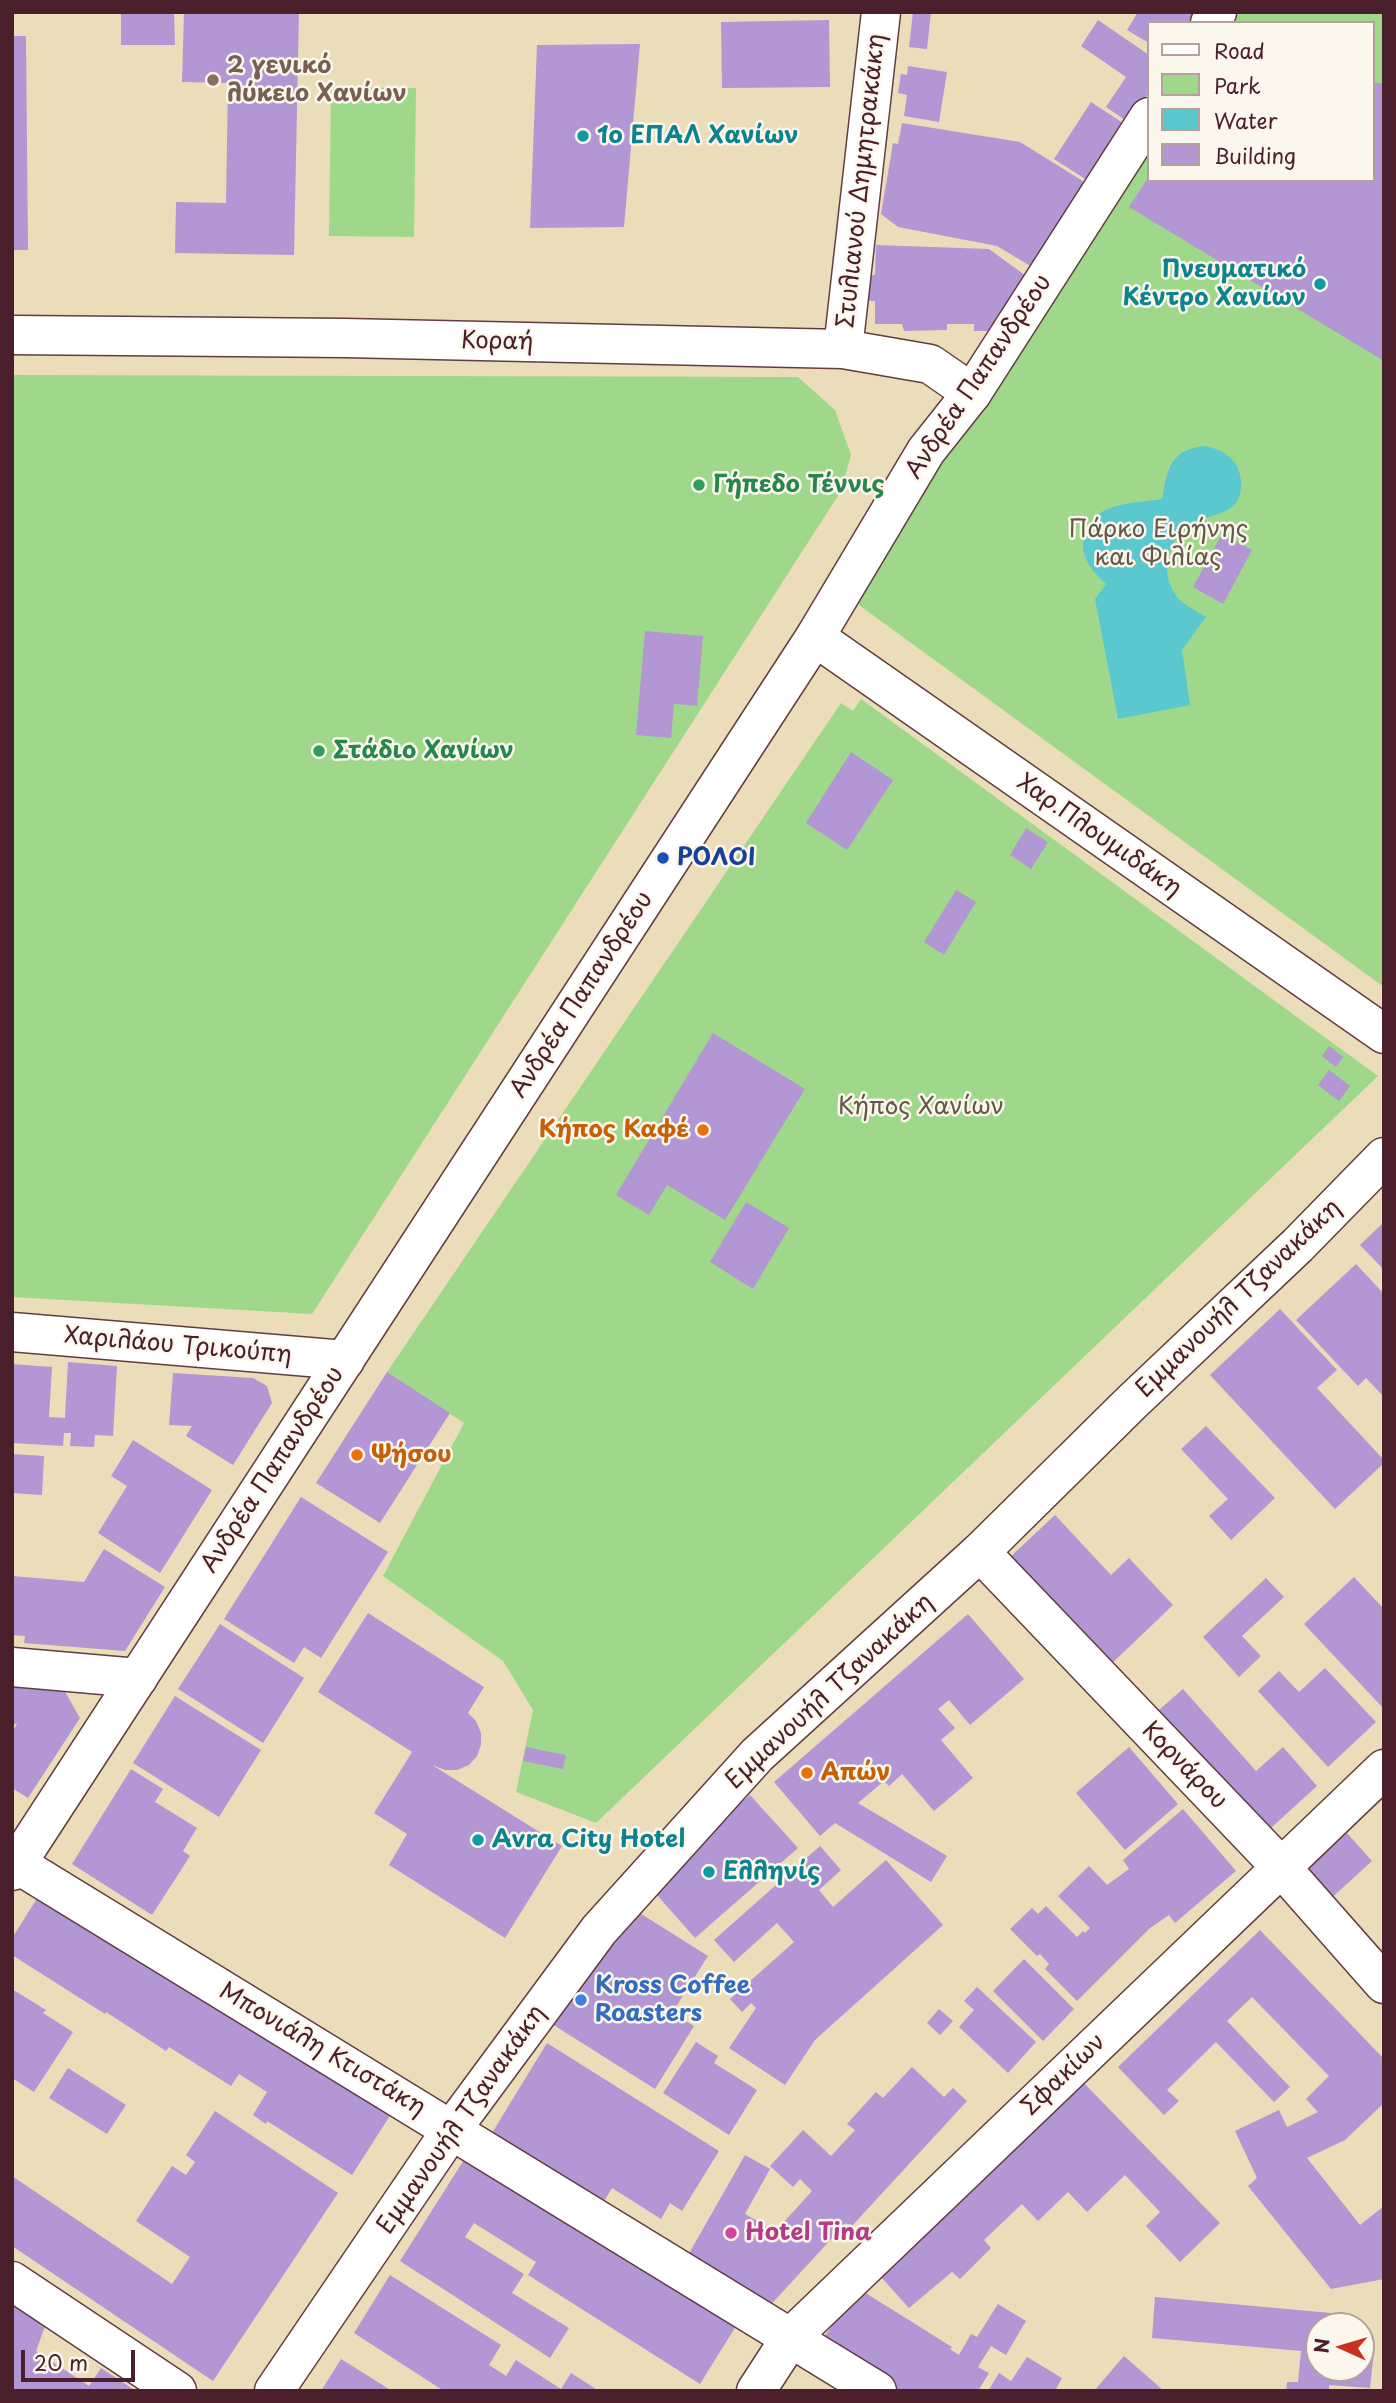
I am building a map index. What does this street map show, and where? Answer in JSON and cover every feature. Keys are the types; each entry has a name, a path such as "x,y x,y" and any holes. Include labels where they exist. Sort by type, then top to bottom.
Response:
{"street":[{"name":"Στυλιανού Δημητρακάκη","path":"843,349 881,12"},
{"name":"Ανδρέα Παπανδρέου","path":"15,1867 815,637 926,451 972,393 1148,119"},
{"name":"Κοραή","path":"12,335 345,338 843,349 930,364 972,393"},
{"name":"Χαρ.Πλουμιδάκη","path":"815,637 1384,1034"},
{"name":"Εμμανουήλ Τζανακάκη","path":"274,2391 452,2129 599,1930 757,1755 980,1552 1132,1402 1298,1245 1384,1157"},
{"name":"Χαριλάου Τρικούπη","path":"12,1332 345,1360"},
{"name":"Κορνάρου","path":"980,1552 1280,1866 1384,1984"},
{"path":"12,1667 138,1678"},
{"name":"Σφακίων","path":"756,2391 791,2337 1384,1769"},
{"name":"Μπονιάλη Κτιστάκη","path":"15,1867 452,2129 877,2391"},
{"path":"12,2281 177,2391"}],"green space":[{"name":"Πάρκο Ειρήνης και Φιλίας","path":"1235,12 1384,12 1384,987 852,600 1148,146 1148,182 1375,182 1375,21 1229,21"},
{"path":"331,87 416,88 414,237 329,236"},
{"name":"Στάδιο Χανίων","path":"12,375 798,377 835,410 851,455 841,491 312,1314 12,1297"},
{"name":"Κήπος Χανίων","path":"861,699 1378,1076 596,1823 516,1792 533,1710 503,1661 383,1576 464,1423 387,1372 841,703 853,711"}],"water":[{"path":"1203,446 1221,451 1232,459 1239,470 1241,484 1240,495 1230,509 1187,527 1169,553 1168,574 1175,594 1183,603 1206,617 1182,650 1190,705 1118,719 1095,599 1106,584 1088,563 1083,547 1086,532 1094,518 1108,509 1162,499 1172,463 1183,452"}],"building":[{"path":"121,12 174,12 175,45 121,45"},
{"path":"184,12 299,12 294,255 175,253 176,202 226,203 228,83 182,82"},
{"path":"913,12 931,12 927,49 909,47"},
{"path":"1138,12 1209,12 1204,21 1148,21 1148,42 1127,30"},
{"path":"829,20 830,87 722,88 721,22"},
{"path":"1098,20 1148,54 1148,93 1128,122 1106,107 1126,77 1081,46"},
{"path":"12,36 26,36 28,250 12,250"},
{"name":"1ο ΕΠΑΛ Χανίων","path":"640,44 624,227 530,228 537,45"},
{"path":"908,66 947,72 939,122 904,116 907,95 898,93 901,74 907,75"},
{"name":"Πνευματικό Κέντρο Χανίων","path":"1375,82 1384,84 1384,361 1129,207 1148,178 1148,182 1375,182"},
{"path":"1091,102 1132,129 1096,186 1054,159"},
{"path":"902,123 1020,142 1094,188 1032,267 997,246 898,227 881,214 893,143 898,144"},
{"path":"876,245 989,249 1033,281 1004,331 974,331 974,324 947,324 947,330 904,331 902,324 875,324 875,301 868,301 869,275 875,275"},
{"path":"1222,534 1252,550 1223,604 1193,587"},
{"path":"645,631 703,636 697,706 674,704 671,738 636,735"},
{"path":"851,752 893,780 847,850 806,823"},
{"path":"1026,828 1048,842 1031,869 1010,855"},
{"path":"956,890 976,902 944,955 924,942"},
{"path":"713,1033 805,1089 725,1220 667,1185 649,1215 616,1195"},
{"path":"1329,1046 1343,1057 1336,1067 1322,1056"},
{"path":"1329,1070 1350,1086 1339,1101 1318,1085"},
{"path":"746,1202 789,1228 753,1289 710,1262"},
{"path":"1384,1222 1384,1270 1360,1245"},
{"path":"1356,1264 1384,1294 1384,1397 1366,1378 1358,1386 1296,1320"},
{"path":"1280,1309 1337,1370 1317,1388 1384,1460 1384,1463 1335,1509 1210,1375"},
{"path":"68,1362 117,1366 113,1436 95,1435 94,1447 70,1446 71,1433 64,1433 63,1446 12,1443 12,1364 52,1367 49,1417 65,1418"},
{"path":"387,1372 450,1413 380,1523 316,1483"},
{"path":"173,1373 253,1378 267,1386 272,1403 233,1465 186,1436 192,1426 169,1425"},
{"path":"1206,1426 1275,1498 1231,1540 1209,1516 1228,1499 1181,1449"},
{"path":"133,1440 212,1490 160,1573 98,1533 127,1486 111,1476"},
{"path":"12,1454 44,1456 42,1495 12,1493"},
{"path":"301,1497 388,1552 321,1658 304,1647 294,1663 224,1619"},
{"path":"1055,1515 1111,1575 1129,1558 1173,1605 1107,1668 1007,1560"},
{"path":"104,1549 165,1587 125,1651 24,1643 25,1636 12,1635 12,1576 84,1582"},
{"path":"1354,1577 1384,1609 1384,1709 1304,1624"},
{"path":"1266,1578 1284,1597 1242,1636 1261,1656 1239,1677 1203,1637"},
{"path":"368,1613 484,1687 468,1713 476,1721 481,1733 477,1756 469,1765 457,1770 445,1770 432,1765 562,1846 505,1938 389,1865 407,1834 374,1813 412,1752 318,1692"},
{"path":"968,1614 1024,1679 970,1725 949,1700 938,1709 955,1728 941,1740 973,1778 934,1811 902,1774 889,1786 884,1781 858,1803 947,1856 931,1882 835,1823 820,1836 774,1782"},
{"path":"220,1624 304,1678 263,1743 178,1689"},
{"path":"1325,1668 1376,1722 1328,1767 1258,1691 1279,1671 1299,1692"},
{"path":"12,1685 64,1690 80,1718 28,1798 12,1788 12,1732 17,1724 12,1724"},
{"path":"1183,1689 1256,1771 1283,1747 1317,1786 1261,1837 1153,1715"},
{"path":"175,1696 261,1750 219,1817 133,1763"},
{"path":"526,1747 566,1755 563,1769 523,1761"},
{"path":"1129,1747 1178,1804 1125,1850 1076,1793"},
{"path":"131,1769 163,1789 155,1802 197,1828 183,1851 190,1856 152,1915 72,1864"},
{"path":"750,1795 798,1848 695,1938 649,1886"},
{"path":"1183,1809 1236,1871 1175,1923 1169,1915 1150,1928 1077,2001 1045,1969 1049,1964 1040,1954 1037,1956 1010,1929 1032,1908 1038,1914 1046,1906 1077,1937 1083,1931 1085,1933 1090,1928 1058,1896 1089,1866 1107,1885 1129,1869 1123,1860"},
{"path":"1339,1824 1372,1861 1327,1902 1293,1865"},
{"path":"820,1846 841,1870 819,1890 833,1907 886,1860 943,1925 815,2040 785,2085 729,2048 756,2008 751,2003 742,2012 730,1999 794,1942 777,1923 734,1962 714,1940"},
{"path":"43,1889 393,2111 352,2175 267,2121 266,2124 253,2115 267,2092 239,2074 231,2086 169,2047 166,2051 12,1955 12,1938"},
{"path":"627,1905 708,1956 672,2013 694,2026 655,2089 552,2024"},
{"path":"1260,1930 1384,2059 1384,2103 1345,2140 1307,2158 1360,2225 1384,2206 1384,2279 1331,2289 1248,2186 1257,2178 1235,2131 1279,2110 1287,2127 1318,2112 1306,2099 1329,2076 1252,1997 1227,2021 1290,2087 1274,2102 1216,2042 1167,2090 1179,2101 1164,2115 1118,2067"},
{"path":"1024,1959 1074,2009 1043,2041 993,1991"},
{"path":"977,1987 1036,2042 1008,2073 959,2027 974,2010 964,2001"},
{"path":"12,1989 46,2010 43,2013 73,2032 34,2092 12,2078"},
{"path":"939,2009 953,2021 940,2035 927,2023"},
{"path":"696,2042 718,2056 714,2063 757,2090 729,2135 663,2093"},
{"path":"547,2043 719,2151 682,2211 670,2203 661,2219 612,2188 603,2203 492,2133"},
{"path":"912,2067 944,2097 953,2088 967,2101 851,2227 846,2223 765,2311 683,2264 745,2155 770,2169 745,2214 761,2223 752,2240 765,2226 773,2234 812,2191 800,2179 793,2187 770,2166 803,2130 831,2156 855,2130 847,2124 876,2092 883,2098"},
{"path":"68,2068 126,2105 107,2134 49,2098"},
{"path":"1076,2075 1220,2223 1180,2262 1146,2226 1160,2212 1125,2175 1087,2212 1068,2192 1038,2221 1022,2204 984,2240 991,2248 960,2279 952,2272 909,2308 872,2267"},
{"path":"215,2111 338,2193 213,2381 12,2246 12,2176 172,2284 190,2257 136,2221 172,2166 186,2175 195,2162 186,2155"},
{"path":"467,2155 738,2323 700,2384 528,2275 536,2262 474,2223 465,2237 524,2274 512,2293 569,2328 550,2358 400,2261"},
{"path":"390,2275 501,2345 489,2365 506,2376 516,2360 561,2389 571,2373 599,2391 444,2391 354,2333"},
{"path":"856,2287 952,2347 950,2349 959,2355 971,2334 977,2337 998,2304 1026,2321 1006,2355 991,2346 978,2367 989,2373 978,2391 888,2391 818,2347"},
{"path":"1155,2297 1320,2312 1305,2312 1305,2382 1371,2382 1370,2388 1329,2385 1329,2391 1286,2391 1287,2382 1298,2382 1301,2351 1152,2338"},
{"path":"12,2305 48,2318 36,2351 89,2386 101,2368 136,2391 12,2391"},
{"path":"1124,2356 1164,2391 1094,2391"},
{"path":"1027,2357 1062,2378 1055,2391 988,2391 999,2373 1011,2381"},
{"path":"341,2359 392,2391 321,2391"}],"place":[{"name":"2 γενικό λύκειο Χανίων","path":"213,80"},
{"name":"1ο ΕΠΑΛ Χανίων","path":"583,136"},
{"name":"Πνευματικό Κέντρο Χανίων","path":"1320,284"},
{"name":"Γήπεδο Τέννις","path":"699,485"},
{"name":"Στάδιο Χανίων","path":"319,751"},
{"name":"ΡΟΛΟΙ","path":"663,858"},
{"name":"Κήπος Καφέ","path":"703,1130"},
{"name":"Ψήσου","path":"357,1455"},
{"name":"Απών","path":"807,1773"},
{"name":"Avra City Hotel","path":"478,1840"},
{"name":"Ελληνίς","path":"709,1872"},
{"name":"Kross Coffee Roasters","path":"581,2000"},
{"name":"Hotel Tina","path":"731,2233"}]}
